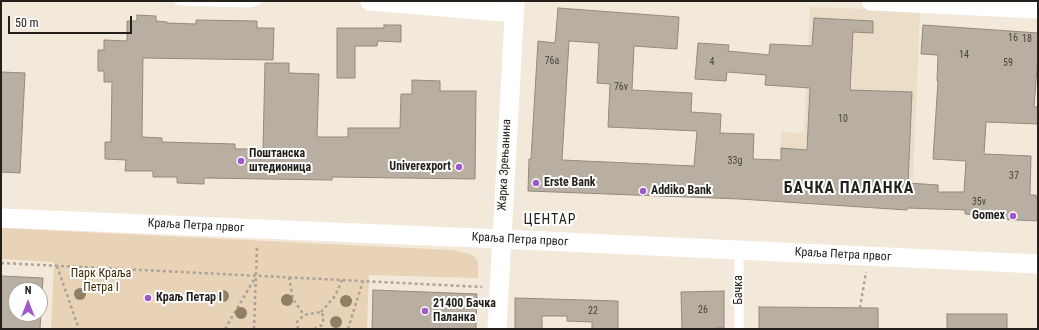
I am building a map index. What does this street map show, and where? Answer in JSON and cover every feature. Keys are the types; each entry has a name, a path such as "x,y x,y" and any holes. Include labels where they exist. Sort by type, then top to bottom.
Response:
{"street":[{"path":"370,1 514,7"},
{"path":"871,1 1038,9"},
{"name":"Жарка Зрењанина","path":"497,329 514,7"},
{"name":"Краља Петра првог","path":"1,218 1038,264"}],"lane":[{"path":"179,1 250,3 257,1"},
{"name":"Бачка","path":"739,250 739,329"}],"path":[{"path":"254,329 258,229"},
{"path":"860,308 868,256"},
{"path":"1,263 498,288"},
{"path":"57,266 79,329"},
{"path":"225,329 256,276"},
{"path":"289,277 293,299 304,315"},
{"path":"298,329 297,322 304,315 321,312 335,296 342,280"},
{"path":"348,329 363,281"},
{"path":"314,329 322,325 324,317 321,312"}],"shaded area":[{"path":"810,7 920,11 912,205 778,199 781,132 804,133"}],"green space":[{"name":"Парк Краља Петра I","path":"1,228 452,250 474,256 478,262 478,278 369,275 367,329 51,329 54,262 1,259"}],"building":[{"path":"558,8 679,17 677,49 634,46 632,90 692,93 691,112 721,114 720,133 754,134 753,159 781,160 781,148 807,150 810,88 765,85 766,75 727,72 726,81 695,79 698,43 729,45 728,51 769,55 770,44 812,46 814,18 873,21 873,33 853,32 850,90 912,92 908,183 938,185 938,192 964,192 966,161 933,159 938,81 938,55 921,54 923,25 1038,33 1038,56 1034,107 1038,107 1038,124 986,122 984,154 1031,156 1030,195 1036,195 1036,198 1038,198 1038,221 996,219 996,216 965,214 965,210 907,208 907,210 740,199 528,191 538,41 555,43","holes":["569,41 599,43 597,83 610,84 608,127 697,131 694,166 562,160"]},
{"path":"137,15 156,16 156,21 167,23 196,24 196,20 257,21 257,28 274,28 273,60 143,58 142,137 162,138 162,142 235,144 235,149 263,149 265,63 289,63 289,73 319,74 317,137 348,137 348,128 400,128 401,94 412,94 412,80 440,81 440,91 476,91 475,179 332,177 332,180 204,178 204,184 177,183 177,177 153,177 153,171 125,171 126,160 105,159 105,142 111,142 112,82 104,82 104,71 98,71 98,50 104,50 104,40 127,41 127,21 137,21"},
{"path":"384,25 401,25 401,42 378,41 377,46 355,46 355,78 337,78 337,28 384,28"},
{"path":"1,72 25,73 20,173 1,172"},
{"path":"1,276 43,278 43,282 8,282 8,322 40,322 40,329 1,329"},
{"name":"21400 Бачка Паланка","path":"373,290 477,294 476,329 372,329"},
{"path":"724,291 724,328 682,329 681,292"},
{"path":"515,298 618,301 618,329 592,329 592,322 567,321 567,316 542,316 542,329 515,329"},
{"path":"759,307 878,308 878,329 759,329"},
{"path":"947,314 1007,314 1007,329 947,329"}],"place":[{"name":"Поштанска штедионица","path":"241,161"},
{"name":"Univerexport","path":"459,167"},
{"name":"Erste Bank","path":"536,183"},
{"name":"Addiko Bank","path":"643,191"},
{"name":"Gomex","path":"1013,216"},
{"name":"Краљ Петар I","path":"148,298"},
{"name":"21400 Бачка Паланка","path":"425,311"}],"district":[{"name":"БАЧКА ПАЛАНКА","path":"849,189"},
{"name":"ЦЕНТАР","path":"550,220"}]}
